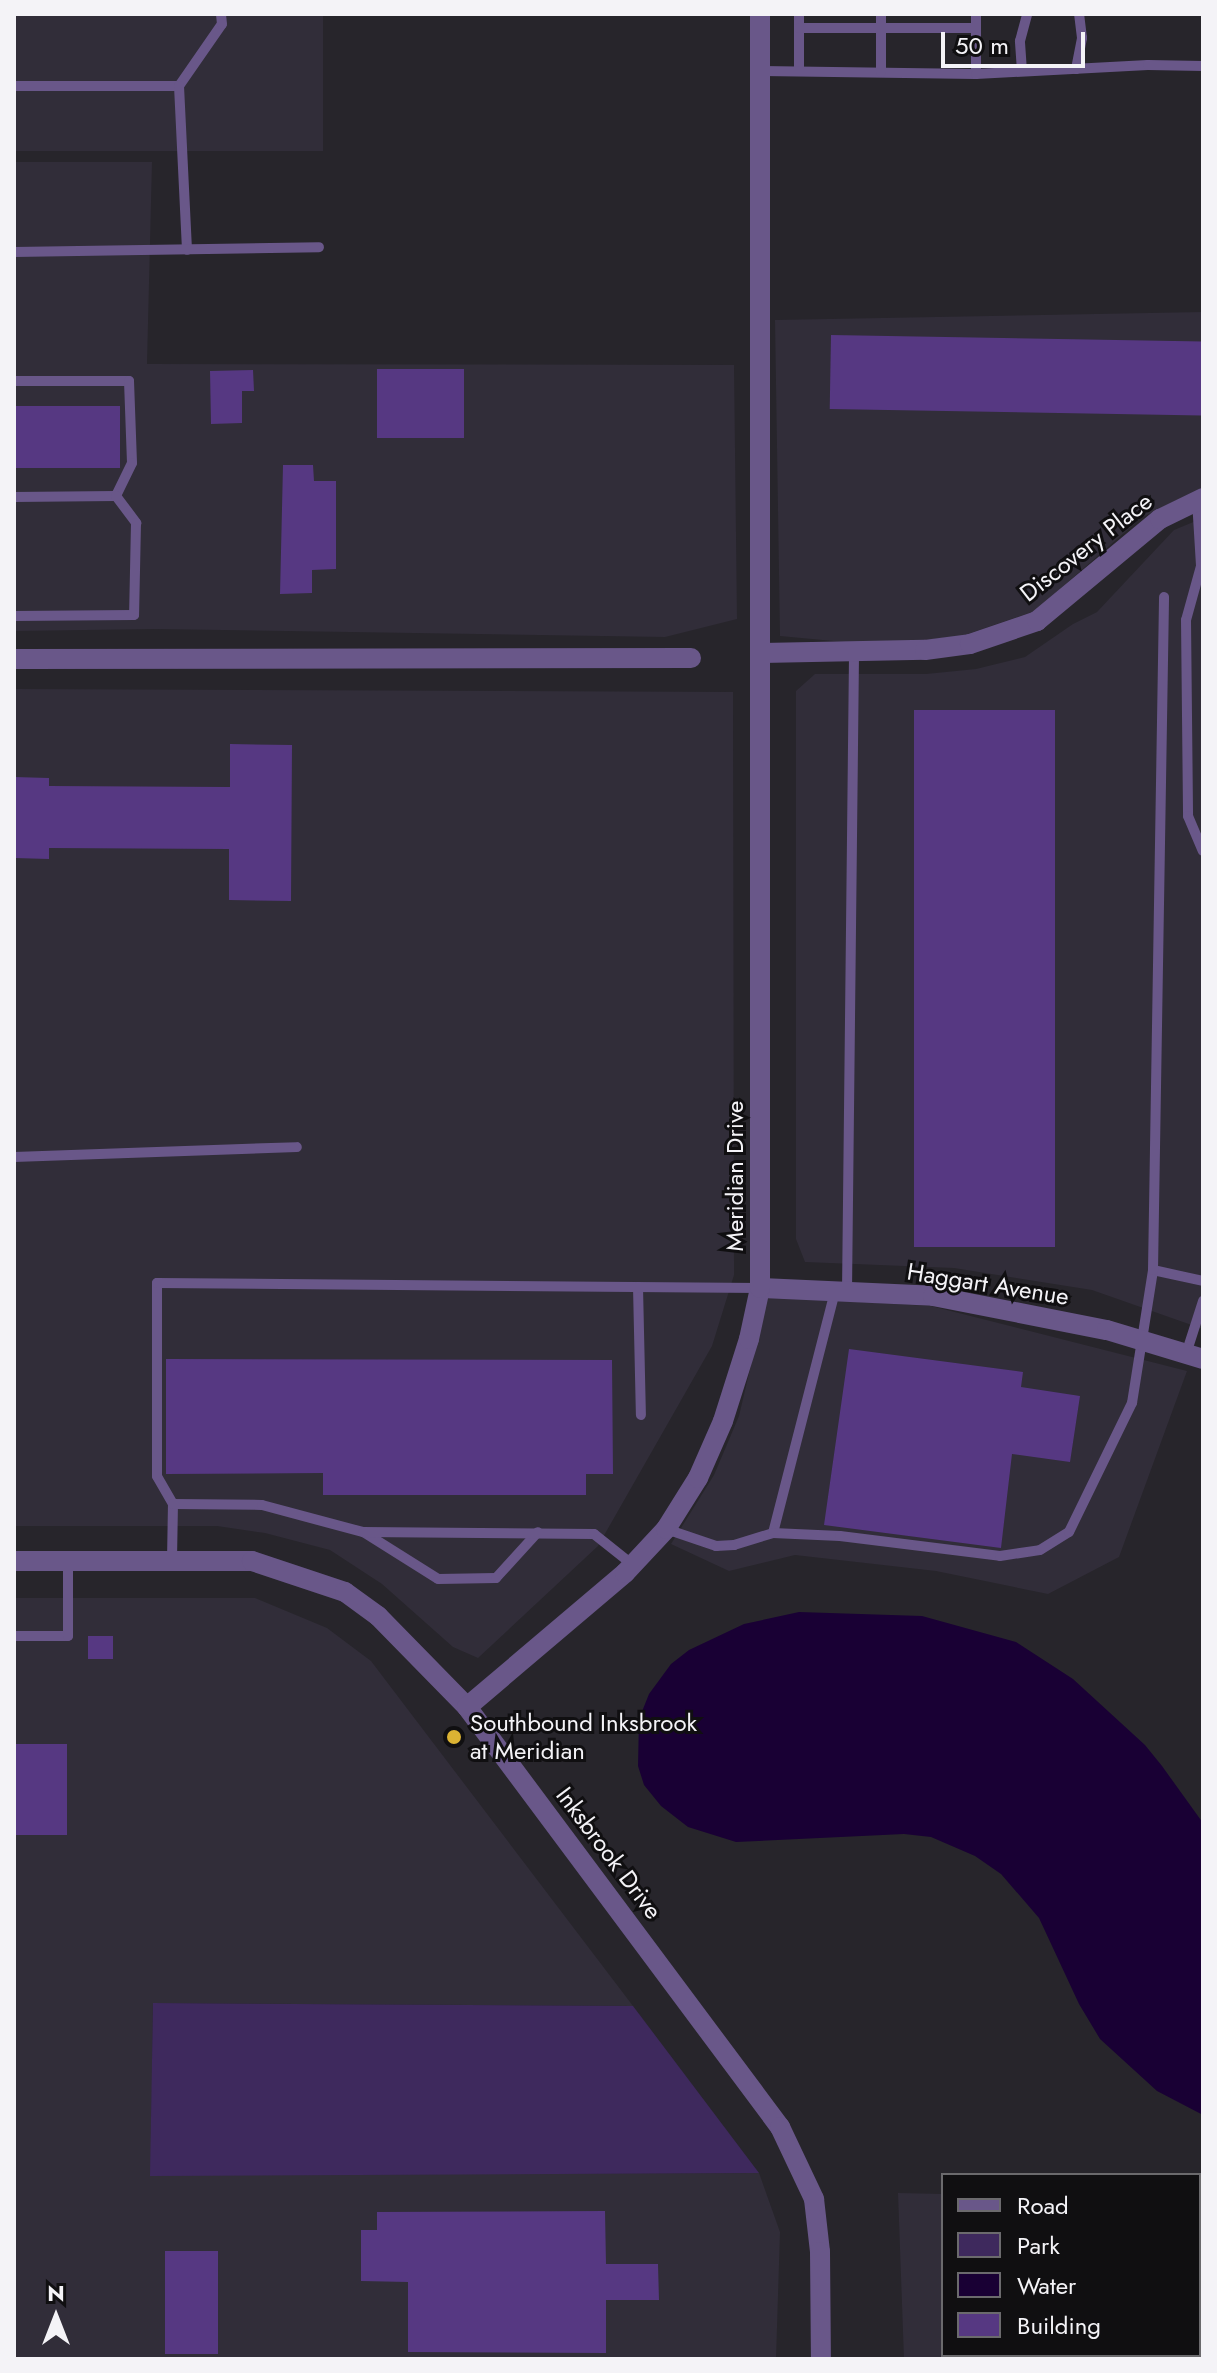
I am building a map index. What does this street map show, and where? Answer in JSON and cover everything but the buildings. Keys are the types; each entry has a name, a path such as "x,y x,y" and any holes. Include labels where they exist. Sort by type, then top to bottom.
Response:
{"street":[{"name":"Meridian Drive","path":"467,1707 633,1565 666,1529 698,1478 723,1421 749,1339 760,1288 760,14"},
{"name":"Discovery Place","path":"762,653 854,654 970,644 1037,621 1160,519 1200,499"},
{"path":"14,659 691,658"},
{"name":"Haggart Avenue","path":"760,1288 933,1296 1107,1330 1195,1356"},
{"name":"Inksbrook Drive","path":"14,1561 252,1561 345,1592 378,1616 467,1707 780,2127 814,2199 820,2252 821,2359"}],"lane":[{"path":"187,250 179,86 222,24 221,14"},
{"path":"799,14 799,71"},
{"path":"881,14 881,72"},
{"path":"976,14 976,74"},
{"path":"1022,71 1020,41 1027,14"},
{"path":"1076,69 1082,38 1079,14"},
{"path":"799,28 976,28"},
{"path":"760,71 976,74 1203,66"},
{"path":"14,86 179,86"},
{"path":"14,252 319,247"},
{"path":"14,381 129,381 132,463 116,496"},
{"path":"14,497 116,496"},
{"path":"14,616 134,615 136,523 116,496"},
{"path":"1200,499 1201,575 1186,620 1188,816 1203,851"},
{"path":"666,1529 716,1546 734,1545 773,1533 840,1536 1000,1556 1040,1550 1069,1532 1132,1403 1153,1270 1164,597"},
{"path":"773,1533 841,1292 854,654"},
{"path":"14,1157 297,1147"},
{"path":"1153,1270 1203,1281"},
{"path":"172,1560 173,1504 157,1476 157,1283 760,1288"},
{"path":"638,1287 641,1415"},
{"path":"1195,1356 1203,1301"},
{"path":"173,1504 262,1505 363,1532 594,1534 633,1565"},
{"path":"363,1532 438,1579 496,1578 538,1532"},
{"path":"14,1636 68,1636 68,1561"}],"shaded area":[{"path":"14,14 323,14 323,151 14,151"},
{"path":"14,162 152,162 147,364 734,365 737,619 665,637 156,629 14,631"},
{"path":"1203,312 1203,487 1141,518 1035,611 962,636 876,645 780,636 775,320"},
{"path":"1203,518 1203,1329 1092,1290 954,1268 805,1262 796,1239 796,691 815,674 926,674 976,669 1025,657 1073,624 1097,612 1174,530"},
{"path":"14,689 733,692 734,1275 712,1346 598,1546 478,1658 453,1647 382,1584 330,1550 265,1533 217,1526 14,1526"},
{"path":"767,1297 931,1306 1187,1371 1119,1557 1048,1594 936,1571 795,1555 729,1571 671,1544 714,1475 739,1416"},
{"path":"14,1598 255,1598 327,1628 371,1661 633,2006 153,2003 151,2175 759,2173 780,2232 776,2359 14,2359"},
{"path":"898,2193 941,2194 941,2357 1201,2357 1203,2197 1203,2359 904,2359"}],"green space":[{"path":"153,2003 633,2006 759,2173 150,2176"}],"water":[{"path":"799,1612 922,1616 1016,1642 1073,1679 1145,1745 1162,1766 1203,1823 1203,2115 1157,2091 1100,2039 1079,2004 1039,1918 1001,1874 975,1856 931,1837 904,1834 736,1842 688,1827 661,1806 644,1785 638,1766 639,1719 649,1694 671,1664 689,1650 744,1624"}],"place":[{"name":"Southbound Inksbrook at Meridian","path":"454,1737"}]}
